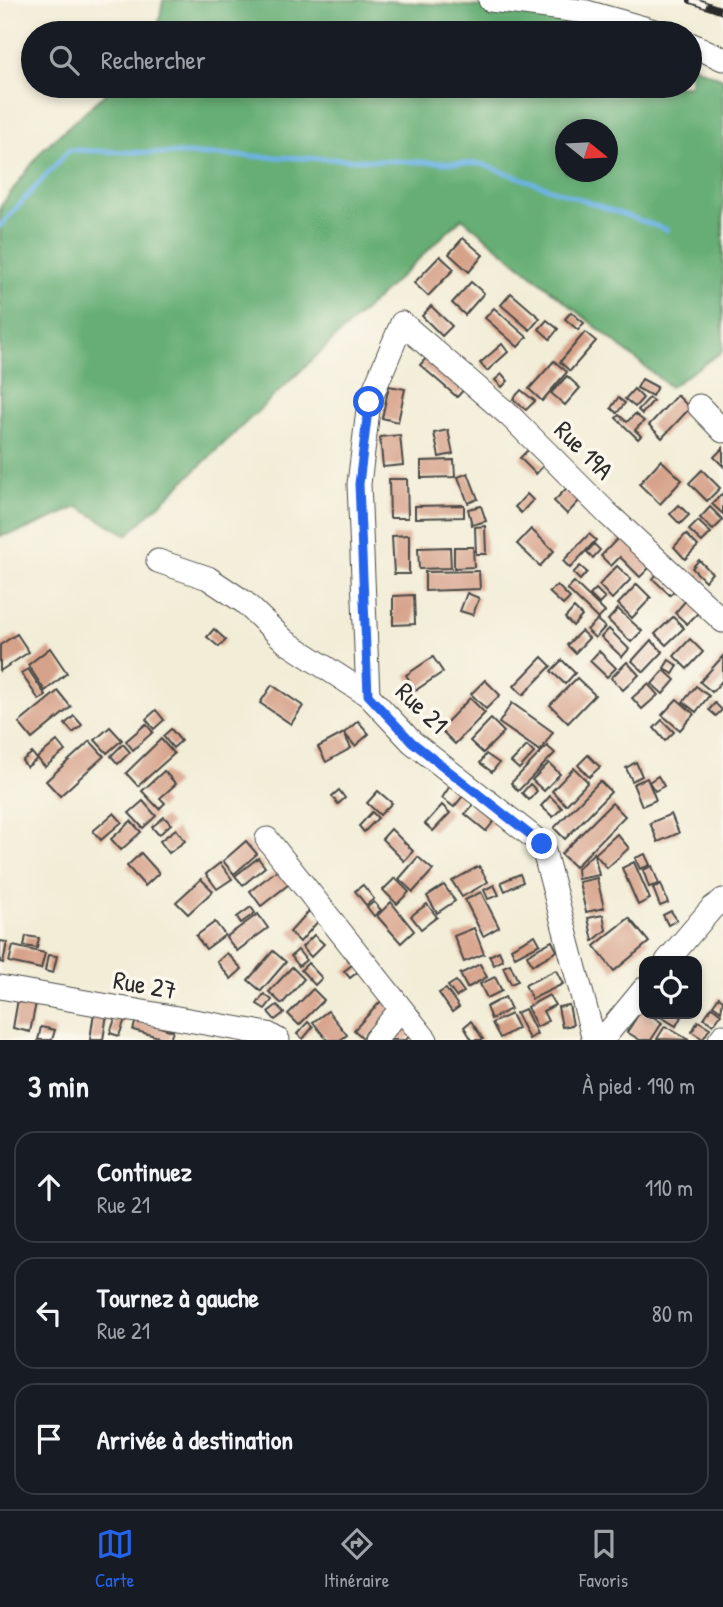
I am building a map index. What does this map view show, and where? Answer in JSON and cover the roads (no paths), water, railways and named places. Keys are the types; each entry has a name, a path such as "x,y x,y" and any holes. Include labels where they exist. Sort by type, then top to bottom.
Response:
{"street":[{"path":"490,0 587,12 619,21"},
{"path":"702,49 723,59"},
{"name":"Rue 19A","path":"402,323 510,416 723,621"},
{"name":"Rue 21","path":"402,323 369,402 359,484 368,695 412,742 542,844 594,1040"},
{"path":"699,406 723,431"},
{"path":"158,561 208,578 244,602 286,642 368,695"},
{"path":"267,839 426,1040"},
{"path":"672,956 719,910"},
{"name":"Rue 27","path":"0,987 189,1031 268,1034 278,1040"},
{"path":"602,1040 639,995"},
{"path":"375,1040 400,1010"}],"waterway":[{"path":"0,226 69,150 481,164 667,230"}],"railway":[{"path":"691,0 723,11"}]}
